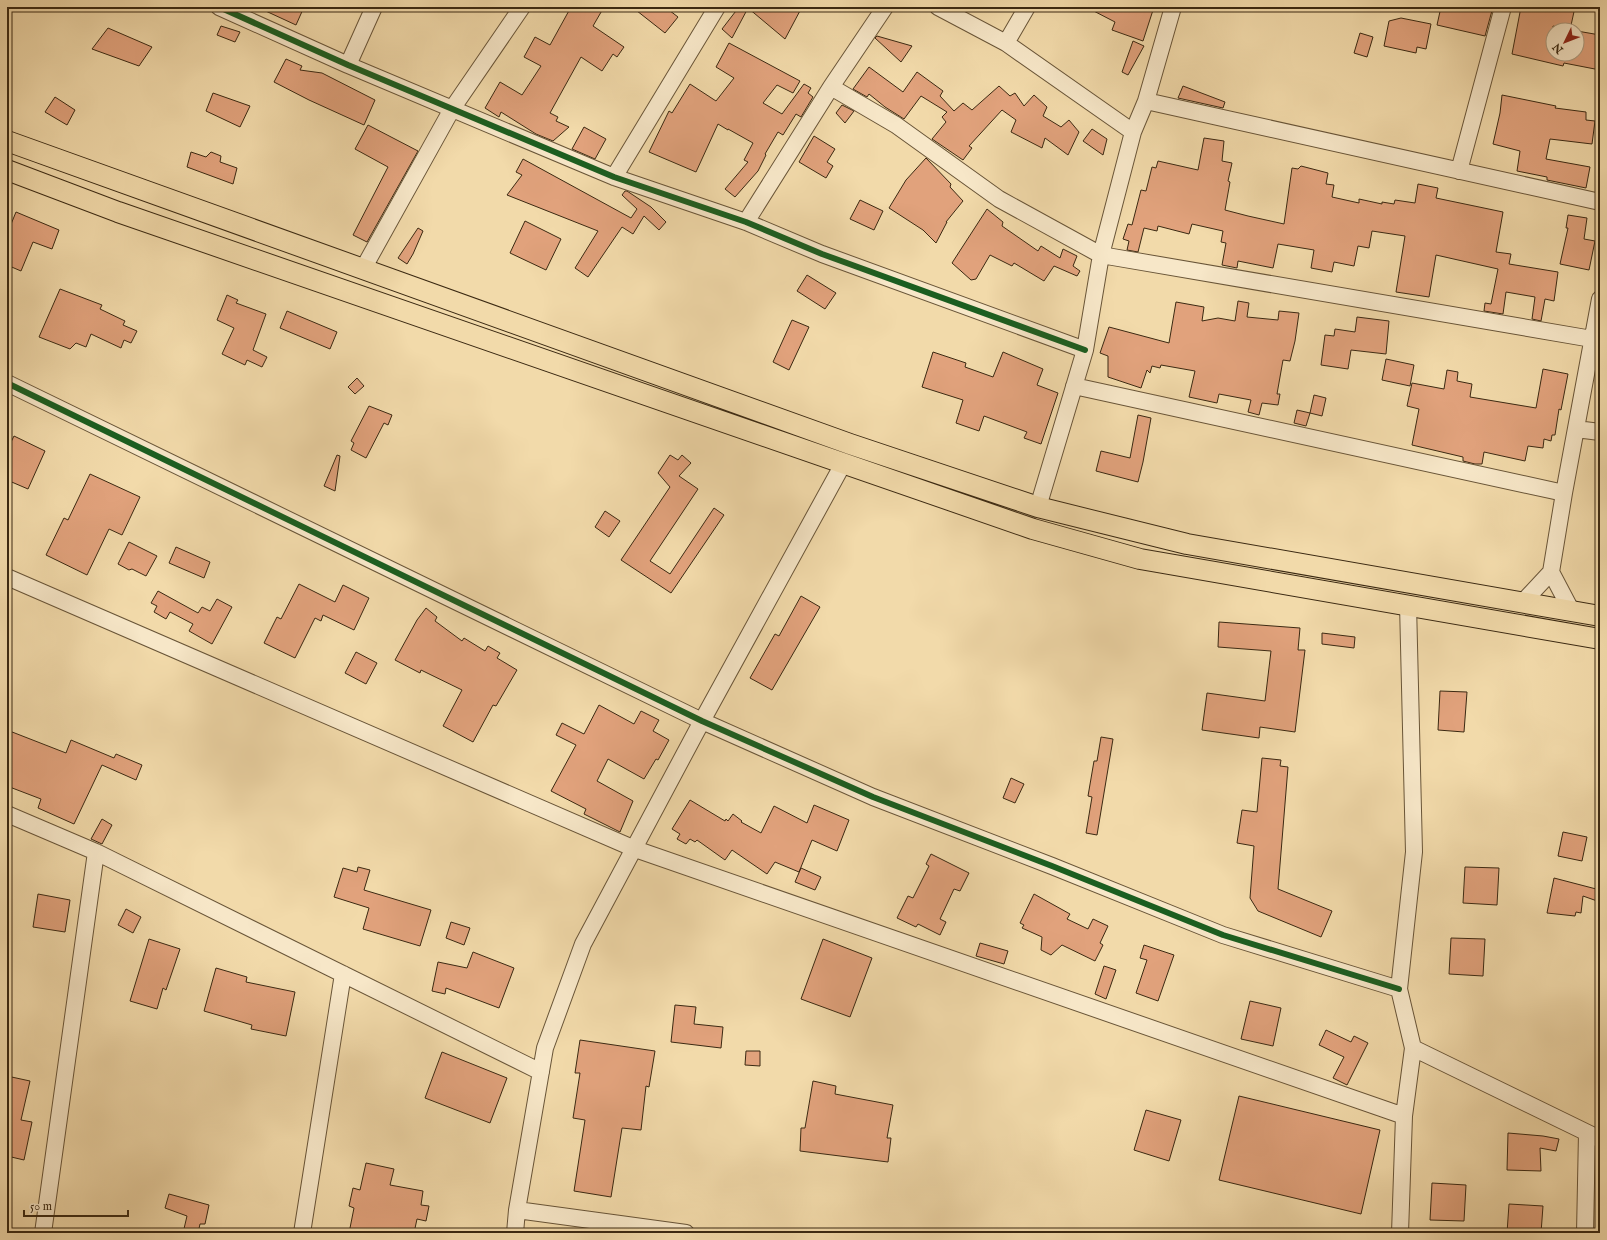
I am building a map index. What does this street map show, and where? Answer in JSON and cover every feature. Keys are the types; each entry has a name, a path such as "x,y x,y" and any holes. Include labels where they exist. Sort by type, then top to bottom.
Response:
{"main road":[{"path":"7,141 879,453 1038,507 1187,544 1600,616"},
{"path":"7,170 126,214 1033,529 1140,559 1408,604 1600,639"},
{"path":"875,474 879,453"}],"street":[{"path":"219,7 348,65 614,177 746,222 822,254 1084,350"},
{"path":"348,65 374,7"},
{"path":"363,269 452,109 522,7"},
{"path":"614,177 717,7"},
{"path":"746,222 831,87 886,7"},
{"path":"938,7 1006,43 1133,132"},
{"path":"1006,43 1027,7"},
{"path":"1038,507 1084,350 1101,255 1133,132 1146,101 1173,7"},
{"path":"1459,171 1503,7"},
{"path":"831,87 896,125 999,199 1101,255 1592,339"},
{"path":"1146,101 1600,202"},
{"path":"1523,602 1551,572 1600,299"},
{"path":"7,383 702,721 873,797 1052,866 1223,935 1399,989"},
{"path":"1074,386 1564,493"},
{"path":"1576,428 1600,432"},
{"path":"515,1233 517,1210 545,1048 583,944 702,721 843,464"},
{"path":"1551,572 1571,610"},
{"path":"7,577 635,849 1404,1116"},
{"path":"1400,1233 1404,1116 1413,1048 1399,989 1414,852 1408,604"},
{"path":"7,814 96,852 541,1072"},
{"path":"43,1233 96,852"},
{"path":"302,1233 343,974"},
{"path":"1413,1048 1593,1136 1585,1233"},
{"path":"517,1210 686,1233"}],"building":[{"path":"257,7 304,7 296,25"},
{"path":"571,7 604,7 593,26 624,47 617,57 613,54 602,71 581,57 550,113 558,117 556,121 569,127 553,141 536,134 501,112 499,117 485,108 500,82 522,95 541,66 524,57 535,37 550,45"},
{"path":"632,7 665,7 678,17 665,33"},
{"path":"739,7 802,7 785,39 748,8 732,38 722,29"},
{"path":"1086,7 1154,7 1143,41 1112,30 1115,22"},
{"path":"1441,7 1493,7 1485,36 1437,25"},
{"path":"1521,7 1575,7 1572,22 1545,22 1545,62 1512,54"},
{"path":"1401,18 1431,24 1426,49 1417,47 1416,53 1384,46 1389,21"},
{"path":"221,26 240,32 235,42 217,35"},
{"path":"108,28 152,47 139,66 92,49"},
{"path":"1585,32 1600,35 1600,70 1564,63 1563,66 1546,62 1585,62"},
{"path":"1360,33 1373,37 1367,57 1354,53"},
{"path":"877,36 912,46 901,62 875,38"},
{"path":"1133,41 1144,46 1128,75 1122,72"},
{"path":"729,43 800,81 793,93 777,85 763,103 782,114 804,84 811,88 808,93 813,97 801,117 796,114 783,135 778,132 765,154 766,155 758,171 735,197 725,189 748,162 744,160 753,143 728,129 718,124 696,172 649,152 669,111 672,113 690,84 716,101 734,78 716,67"},
{"path":"286,59 302,66 300,70 322,73 375,100 364,125 274,82"},
{"path":"869,67 903,92 917,72 943,91 940,96 954,111 963,103 972,110 999,86 1010,96 1015,93 1024,106 1034,95 1047,107 1043,116 1061,127 1069,120 1079,132 1068,155 1045,138 1042,148 1011,132 1016,120 1002,110 969,146 972,148 963,160 932,139 946,122 942,117 947,112 921,96 904,119 885,107 869,94 867,97 853,89"},
{"path":"1183,86 1225,102 1223,108 1178,98"},
{"path":"213,93 250,106 240,127 206,111"},
{"path":"1502,95 1556,106 1555,108 1586,112 1586,120 1595,121 1592,144 1550,139 1546,159 1590,167 1586,188 1547,180 1547,177 1517,171 1520,151 1493,144 1500,113"},
{"path":"55,97 75,110 67,125 45,112"},
{"path":"842,105 854,111 845,123 836,113"},
{"path":"368,125 418,151 367,242 353,235 388,167 355,149"},
{"path":"584,127 606,139 595,159 572,149"},
{"path":"1092,129 1107,139 1103,155 1083,141"},
{"path":"814,136 835,149 827,162 833,166 826,178 799,162"},
{"path":"1204,138 1224,141 1222,161 1232,163 1228,181 1230,182 1225,210 1248,216 1284,224 1292,168 1298,169 1301,166 1328,173 1326,184 1334,185 1332,197 1359,203 1359,199 1382,204 1382,202 1394,204 1395,200 1415,203 1418,184 1438,188 1436,198 1503,212 1496,252 1511,254 1509,264 1558,272 1554,301 1545,299 1541,321 1532,319 1535,297 1506,292 1503,314 1484,311 1485,303 1491,304 1498,269 1436,255 1429,297 1396,292 1405,236 1372,231 1369,248 1358,246 1354,266 1334,262 1332,272 1311,268 1314,250 1278,244 1273,268 1238,261 1237,268 1222,265 1226,243 1221,242 1223,231 1192,224 1189,234 1158,226 1157,231 1144,228 1138,252 1127,250 1129,241 1123,239 1128,224 1132,225 1141,190 1146,191 1152,167 1156,168 1158,161 1198,170"},
{"path":"191,152 206,157 211,152 221,156 220,162 237,168 233,184 187,167"},
{"path":"926,158 951,184 950,187 963,201 946,222 936,243 923,230 889,208 906,180"},
{"path":"523,159 631,218 637,209 622,195 625,191 627,191 651,207 666,222 659,230 644,216 633,234 622,227 588,277 575,268 598,231 507,195 522,175 516,172"},
{"path":"860,200 883,211 874,230 850,219"},
{"path":"987,209 1003,222 1002,226 1038,251 1041,246 1060,258 1063,249 1077,256 1073,266 1080,271 1077,276 1054,266 1044,281 1014,263 1012,266 990,255 976,279 971,280 952,263"},
{"path":"16,212 59,230 52,249 33,242 21,271 7,265 7,234"},
{"path":"1568,215 1587,218 1584,239 1595,241 1589,270 1560,264 1568,228 1566,228"},
{"path":"525,221 561,239 546,270 510,253"},
{"path":"418,228 423,231 407,264 398,258"},
{"path":"807,275 836,293 825,309 797,291"},
{"path":"60,289 102,305 100,309 125,321 123,325 137,331 131,343 124,340 121,348 91,334 86,347 76,343 70,349 39,337"},
{"path":"227,295 238,300 236,303 266,314 253,350 267,357 262,367 247,360 245,365 222,354 234,328 217,320"},
{"path":"1238,301 1249,303 1247,317 1278,320 1279,311 1299,313 1295,341 1290,361 1283,360 1277,394 1280,394 1278,405 1262,403 1259,415 1248,412 1251,400 1219,394 1217,403 1189,397 1195,371 1161,365 1160,368 1152,366 1150,373 1147,370 1141,388 1108,377 1108,356 1100,353 1109,327 1169,343 1176,302 1204,307 1202,321 1218,318 1235,321"},
{"path":"287,311 337,332 330,349 280,328"},
{"path":"1357,317 1389,321 1386,354 1351,350 1348,369 1321,365 1325,335 1334,336 1335,329 1355,332"},
{"path":"792,320 809,327 789,370 773,362"},
{"path":"933,352 966,363 965,367 993,377 1003,352 1043,369 1037,385 1058,393 1041,444 1024,438 1027,432 984,416 979,431 956,423 963,400 922,387"},
{"path":"1386,359 1414,365 1410,386 1382,380"},
{"path":"1543,369 1568,374 1561,410 1559,409 1555,435 1552,435 1551,441 1544,439 1543,448 1528,446 1525,461 1484,452 1482,464 1475,464 1463,461 1463,457 1412,445 1419,409 1407,406 1412,383 1444,389 1447,370 1458,372 1457,381 1472,384 1470,397 1536,408"},
{"path":"357,378 364,386 355,394 348,387"},
{"path":"1314,395 1326,398 1322,416 1310,413"},
{"path":"369,406 392,415 388,425 384,423 366,458 351,450 354,443 351,441"},
{"path":"1297,410 1310,413 1306,426 1294,423"},
{"path":"1138,415 1151,418 1138,482 1096,471 1101,451 1130,458"},
{"path":"14,436 45,451 28,489 7,480 7,450"},
{"path":"337,455 340,456 335,491 324,486"},
{"path":"670,455 678,460 682,455 691,463 679,476 698,489 650,561 670,574 714,508 724,515 671,593 621,560 670,487 658,473"},
{"path":"90,474 140,497 122,535 109,529 87,575 46,555 64,518 68,520"},
{"path":"605,511 620,521 609,537 595,527"},
{"path":"129,542 157,556 146,576 118,564"},
{"path":"176,547 210,562 204,578 169,563"},
{"path":"299,584 335,602 343,585 369,598 354,630 323,615 321,621 315,618 295,658 264,643 277,617 281,619"},
{"path":"158,591 198,613 202,607 210,611 217,599 232,607 212,644 189,631 193,624 170,612 166,619 154,612 157,606 151,603"},
{"path":"801,596 820,607 772,690 750,678 775,634 779,636"},
{"path":"426,608 437,617 435,621 462,641 464,638 485,651 488,646 500,653 497,658 517,670 496,706 493,705 473,742 443,726 462,690 421,670 420,673 395,660 417,620"},
{"path":"1219,622 1300,628 1298,650 1305,650 1295,732 1260,727 1259,738 1202,730 1207,693 1265,701 1271,651 1218,647"},
{"path":"1322,633 1355,637 1354,648 1322,644"},
{"path":"356,652 377,663 366,684 345,673"},
{"path":"1440,691 1467,692 1464,732 1438,730"},
{"path":"599,705 634,724 641,711 659,720 653,731 669,740 658,760 656,759 644,779 608,759 597,781 633,801 620,832 584,814 586,809 551,791 576,745 556,735 562,723 584,734"},
{"path":"7,730 66,753 71,740 114,758 116,754 142,765 136,780 102,765 74,824 38,808 41,799 7,786"},
{"path":"1101,737 1113,739 1097,835 1086,833 1092,797 1088,796 1094,761 1097,761"},
{"path":"1262,758 1281,760 1280,766 1288,767 1278,889 1332,911 1321,937 1258,911 1250,898 1254,846 1237,843 1242,810 1257,812"},
{"path":"1011,778 1024,784 1015,803 1003,798"},
{"path":"690,800 725,821 726,819 728,821 733,814 742,821 741,822 761,833 774,806 807,823 814,805 849,820 837,851 812,840 799,872 775,862 767,874 732,850 725,860 697,840 695,842 690,839 686,844 677,839 680,834 672,829"},
{"path":"102,819 112,825 102,844 91,839"},
{"path":"1563,832 1587,837 1582,861 1558,856"},
{"path":"931,854 969,873 960,891 954,889 940,919 946,922 940,935 918,924 916,927 897,918 908,896 913,898 929,866 926,864"},
{"path":"358,867 370,870 364,890 431,910 420,946 363,929 369,908 334,897 343,868 357,872"},
{"path":"1465,867 1499,868 1497,905 1463,903"},
{"path":"801,868 821,877 815,890 795,882"},
{"path":"1554,878 1600,890 1600,902 1583,896 1581,913 1576,912 1575,916 1547,913"},
{"path":"38,894 70,900 65,932 33,927"},
{"path":"1034,894 1070,914 1067,919 1088,929 1093,919 1108,926 1100,943 1103,945 1095,961 1062,945 1051,955 1041,950 1042,937 1022,928 1024,925 1020,923"},
{"path":"126,909 141,917 133,933 118,925"},
{"path":"451,922 470,928 464,945 446,938"},
{"path":"1451,938 1485,939 1483,976 1449,974"},
{"path":"149,939 180,949 166,990 163,988 157,1009 130,1001"},
{"path":"823,939 872,958 850,1017 801,999"},
{"path":"980,943 1008,951 1004,964 976,956"},
{"path":"1144,945 1174,955 1158,1001 1136,993 1147,960 1140,958"},
{"path":"473,952 514,968 499,1008 446,988 445,994 432,991 438,962 467,968"},
{"path":"1104,966 1116,970 1106,999 1095,994"},
{"path":"216,968 247,977 246,982 295,992 286,1036 251,1029 252,1025 204,1011"},
{"path":"1250,1001 1281,1008 1273,1046 1241,1039"},
{"path":"675,1005 696,1007 694,1024 723,1027 721,1048 671,1042"},
{"path":"1326,1030 1351,1042 1354,1036 1368,1043 1347,1085 1333,1078 1344,1057 1319,1045"},
{"path":"580,1040 655,1051 649,1087 646,1086 641,1130 622,1128 611,1197 574,1191 585,1120 573,1118 580,1073 575,1073"},
{"path":"746,1051 760,1051 760,1066 745,1065"},
{"path":"442,1052 507,1078 490,1123 425,1098"},
{"path":"7,1076 30,1081 21,1120 32,1122 24,1160 7,1156"},
{"path":"813,1081 836,1086 835,1094 893,1105 887,1138 891,1138 888,1162 800,1151 801,1128 805,1128"},
{"path":"1239,1096 1380,1130 1361,1214 1219,1180"},
{"path":"1146,1110 1181,1120 1169,1161 1134,1150"},
{"path":"1508,1133 1559,1139 1556,1151 1540,1148 1541,1171 1507,1170"},
{"path":"366,1163 394,1169 390,1185 423,1191 421,1205 429,1206 426,1221 417,1219 414,1233 395,1233 381,1230 381,1233 349,1233 354,1208 349,1206 353,1188 360,1190"},
{"path":"1432,1183 1466,1185 1464,1221 1430,1220"},
{"path":"169,1194 209,1205 205,1224 200,1224 198,1233 183,1233 187,1216 165,1208"},
{"path":"1509,1204 1543,1206 1541,1233 1507,1233"}],"cycle path":[{"path":"219,7 348,65 614,177 746,222 822,254 1085,350"},
{"path":"7,383 702,721 873,797 1052,866 1223,935 1399,989"}]}
